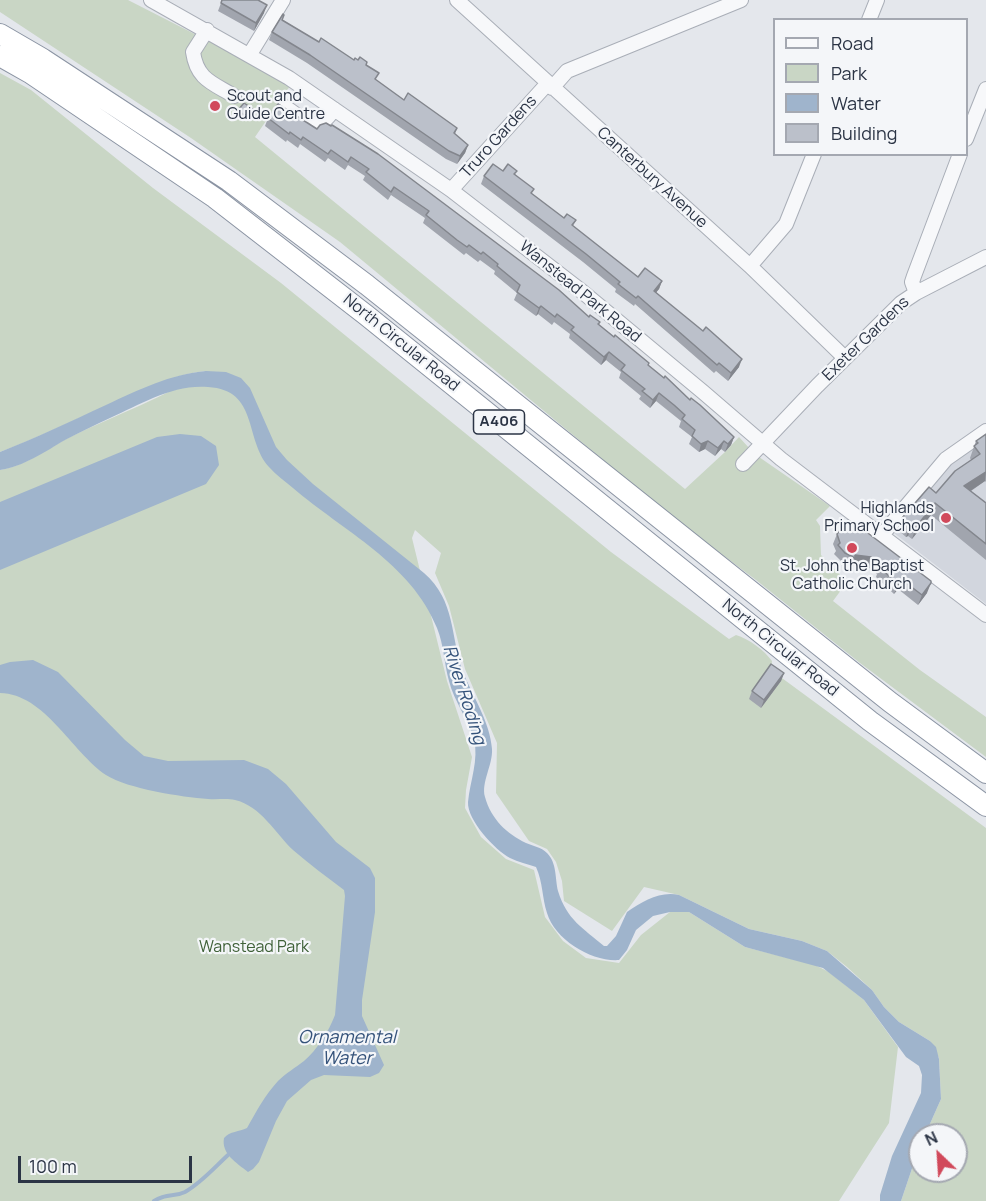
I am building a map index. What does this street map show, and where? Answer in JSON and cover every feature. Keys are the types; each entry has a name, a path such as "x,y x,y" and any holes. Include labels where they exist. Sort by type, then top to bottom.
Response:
{"highway":[{"name":"North Circular Road","path":"0,34 44,60 229,182 339,264 890,702 986,772"},
{"name":"North Circular Road","path":"0,56 30,73 215,198 366,315 870,721 986,806"}],"street":[{"name":"Wanstead Park Road","path":"152,0 250,54 451,190 579,290 763,444 986,615"},
{"path":"250,54 283,0"},
{"name":"Canterbury Avenue","path":"457,0 750,266 844,358"},
{"name":"Truro Gardens","path":"451,190 550,85 567,71 741,0"},
{"path":"870,18 877,0"},
{"path":"207,30 193,52 196,67 203,78 234,96"},
{"path":"968,134 986,89"},
{"path":"285,107 311,124 320,125 327,120 334,109"},
{"path":"750,266 786,224 813,156"},
{"path":"915,293 912,282 959,156"},
{"name":"Exeter Gardens","path":"743,464 844,358 901,303 915,293 986,257"},
{"path":"882,535 946,459 986,431"}],"shaded area":[{"name":"Highlands Primary School","path":"986,438 986,604 894,533 949,464"}],"green space":[{"path":"0,0 128,0 273,74 290,86 255,137 685,489 739,437 750,449 755,460 759,457 830,506 816,520 820,526 821,555 847,582 833,601 920,670 986,717 986,757 860,663 672,517 340,242 191,138 0,12"},
{"name":"Wanstead Park","path":"0,73 31,90 153,188 281,283 611,552 729,639 736,635 756,645 772,661 771,670 986,828 986,1201 901,1201 908,1180 908,1183 968,1183 968,1123 930,1123 941,1099 939,1058 930,1041 899,1022 872,990 827,951 802,941 749,929 679,895 644,887 612,931 564,901 562,881 556,862 547,849 529,841 496,793 497,743 465,669 449,606 435,573 441,553 415,530 412,538 447,681 472,757 465,808 481,837 506,859 534,870 545,917 563,941 586,958 619,963 641,935 670,912 689,912 745,947 815,965 829,972 864,1000 898,1047 889,1123 839,1201 0,1201 0,470 28,460 206,371 186,374 159,384 0,452"}],"water":[{"name":"River Roding","path":"226,372 241,378 250,388 276,447 287,460 313,484 424,573 442,595 451,620 463,672 485,719 491,739 492,755 484,791 488,805 506,830 547,853 554,866 562,901 571,916 583,928 607,946 616,936 627,912 658,896 679,895 749,929 802,941 827,951 872,990 899,1022 936,1047 939,1059 941,1099 930,1123 908,1123 908,1180 901,1201 880,1201 880,1195 892,1156 921,1093 922,1075 919,1066 906,1057 864,1000 823,968 745,947 689,912 670,912 653,916 636,930 627,950 619,960 608,960 586,953 566,940 551,923 536,867 504,854 483,834 472,817 468,802 475,763 474,739 451,688 439,634 425,605 411,585 393,566 312,504 269,467 261,456 243,406 236,397 224,390 208,387 170,392 145,401 26,462 0,470 0,452 130,394 180,375"},
{"path":"180,434 201,436 216,446 219,465 206,484 0,570 0,502 157,437"},
{"name":"Ornamental Water","path":"33,660 58,672 125,740 144,756 168,761 244,760 268,769 286,784 336,842 370,868 375,878 375,912 362,1000 362,1016 384,1065 379,1073 370,1077 324,1075 311,1080 287,1101 259,1162 248,1172 227,1153 224,1138 247,1128 273,1086 309,1057 318,1046 335,1015 344,890 293,850 260,814 244,803 232,799 197,798 156,792 106,775 93,765 44,713 31,703 16,696 0,693 0,665"}],"building":[{"path":"222,0 258,0 267,5 256,23 221,3"},
{"path":"283,14 282,20 319,42 321,38 354,60 360,57 367,62 366,65 379,73 375,79 404,100 408,93 457,128 454,133 468,145 460,156 449,151 310,55 272,32"},
{"path":"244,103 253,109 247,117 238,110"},
{"path":"278,104 317,129 326,123 332,125 378,154 559,290 589,317 590,315 600,322 598,324 614,337 615,335 664,378 665,376 690,400 691,398 700,405 734,437 728,444 724,441 718,448 708,441 701,444 692,436 695,430 682,419 685,415 674,405 659,393 653,400 642,391 645,389 621,370 625,365 609,352 604,357 571,330 574,327 557,314 555,317 517,292 520,285 497,266 498,264 483,252 481,254 457,240 426,215 429,211 394,187 391,192 366,172 369,169 351,157 348,162 331,150 328,154 303,137 301,140 290,132 289,134 268,118"},
{"path":"493,164 503,171 508,164 517,171 514,174 534,189 531,193 564,218 567,214 576,220 572,225 638,277 645,268 662,281 654,291 703,331 706,327 742,359 731,373 719,363 717,365 638,296 636,298 618,284 620,282 586,254 484,176"},
{"path":"986,434 986,472 964,486 986,503 986,544 935,503 916,527 902,518 929,487 936,493 955,471 980,454 974,446 978,443 976,441"},
{"path":"848,520 931,581 922,595 901,579 898,584 871,557 855,555 855,558 845,553 838,545 840,543 837,534"},
{"path":"771,664 784,673 764,700 752,691"}],"waterway":[{"path":"154,1201 185,1192 202,1180 228,1155"}],"place":[{"name":"Scout and Guide Centre","path":"215,106"},
{"name":"Highlands Primary School","path":"946,518"},
{"name":"St. John the Baptist Catholic Church","path":"852,548"}]}
